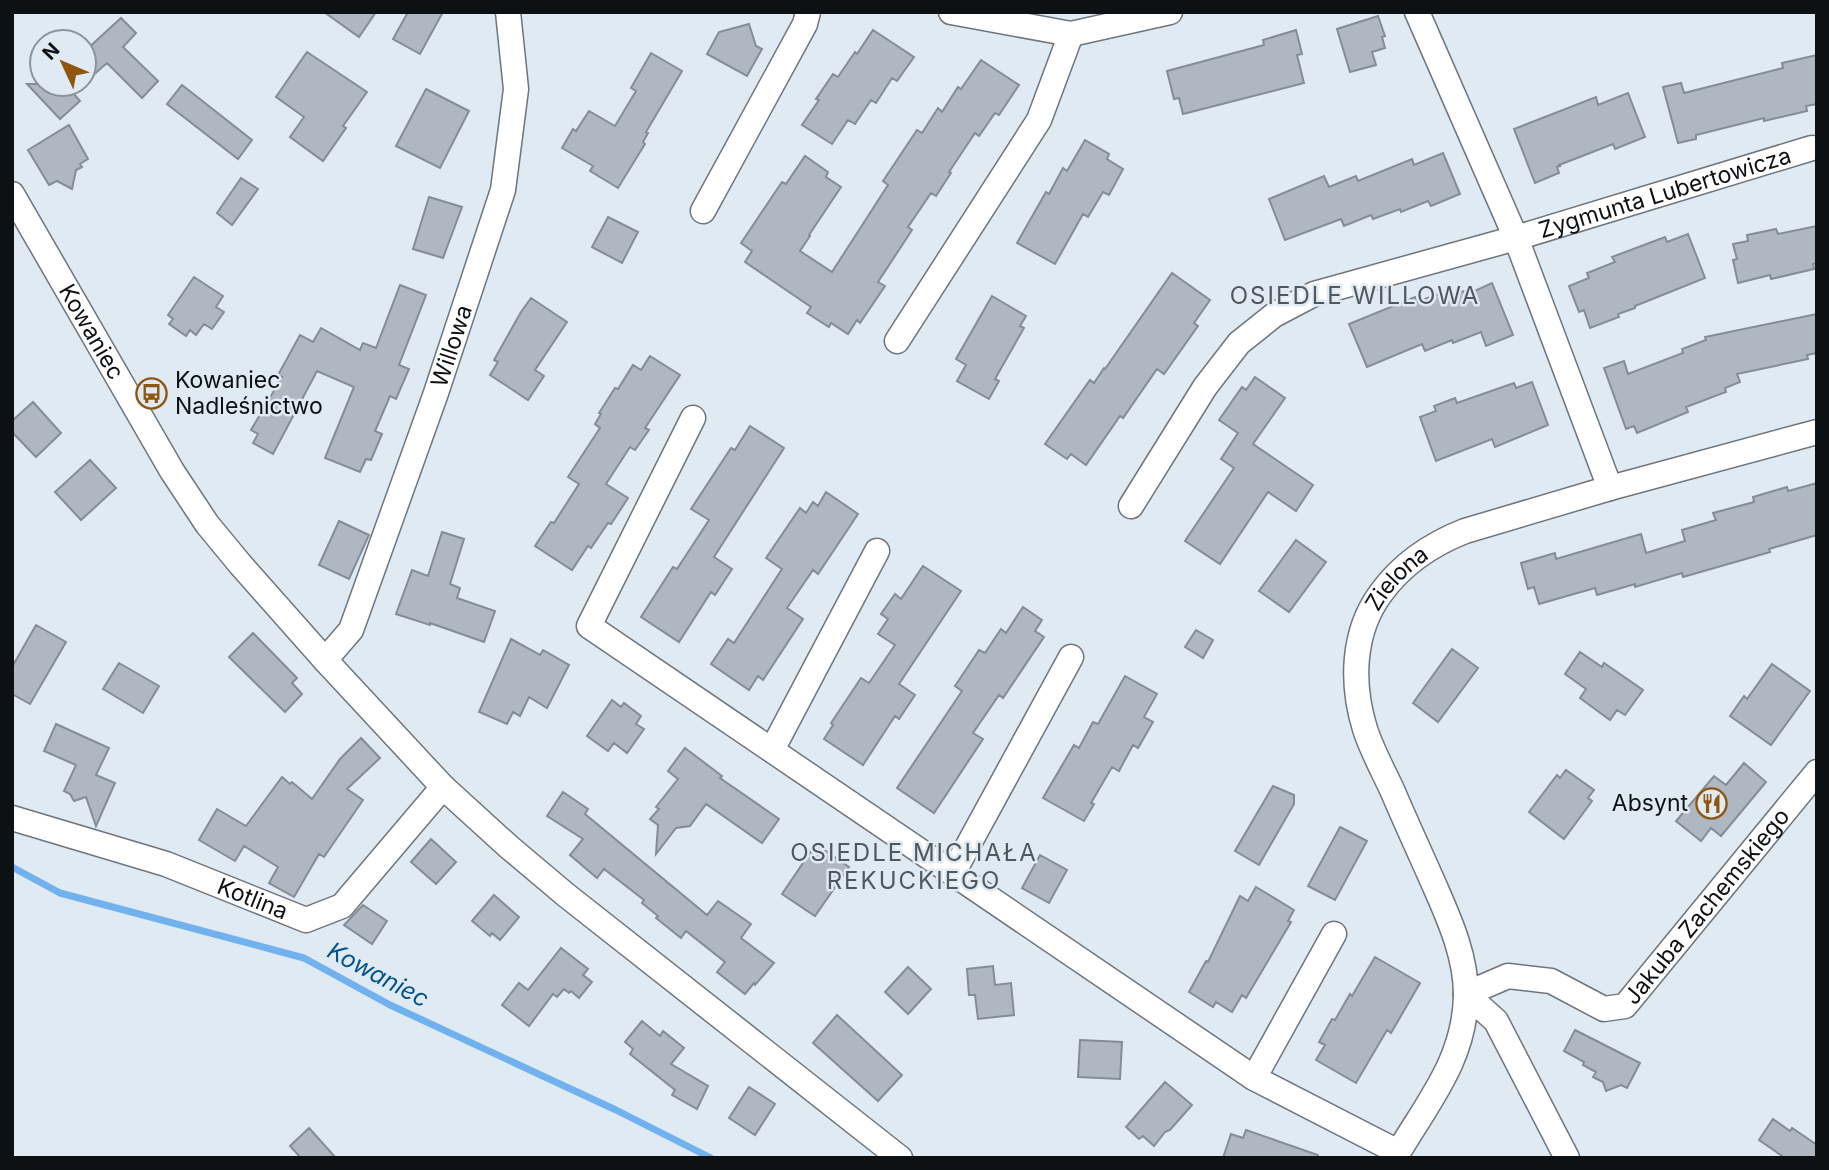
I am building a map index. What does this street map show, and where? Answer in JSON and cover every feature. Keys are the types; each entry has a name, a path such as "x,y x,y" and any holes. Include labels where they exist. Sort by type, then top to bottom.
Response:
{"street":[{"path":"703,211 805,24 808,12"},
{"path":"951,12 1071,34 1170,12"},
{"name":"Zygmunta Lubertowicza","path":"1417,12 1516,238 1610,488"},
{"name":"Willowa","path":"325,660 351,630 436,393 503,190 516,89 514,13"},
{"path":"897,341 1039,120 1071,34"},
{"name":"Zygmunta Lubertowicza","path":"1132,506 1205,387 1239,343 1274,315 1314,293 1516,238 1812,148"},
{"name":"Kowaniec","path":"12,194 172,471 207,523 240,564 325,660 443,786 509,847 900,1158"},
{"path":"693,418 589,626 1254,1078 1397,1155"},
{"name":"Zielona","path":"1397,1155 1447,1073 1459,1045 1466,994 1461,953 1448,918 1365,730 1358,696 1357,650 1364,622 1374,602 1390,580 1408,564 1445,539 1465,531 1610,488 1817,432"},
{"path":"772,750 877,551"},
{"path":"953,873 1070,657"},
{"name":"Jakuba Zachemskiego","path":"1466,994 1507,976 1551,981 1604,1009 1625,1006 1817,772"},
{"name":"Kotlina","path":"12,818 166,864 306,920 342,906 443,786"},
{"path":"1254,1078 1334,934"},
{"path":"1466,994 1496,1021 1567,1158"}],"building":[{"path":"324,12 376,12 359,37"},
{"path":"408,12 443,12 420,54 393,39"},
{"path":"1378,16 1385,36 1382,37 1385,48 1372,52 1376,65 1350,72 1337,29"},
{"path":"121,18 136,33 123,47 158,81 142,98 107,63 98,71 98,39"},
{"path":"749,24 756,46 762,49 747,76 707,54 719,32"},
{"path":"873,30 914,57 897,81 892,78 876,103 871,100 855,124 848,120 832,144 802,125 833,74 838,77"},
{"path":"1296,30 1302,54 1297,55 1304,83 1183,114 1179,98 1174,99 1167,71 1264,45 1263,40"},
{"path":"307,52 367,92 323,161 290,137 304,117 276,97"},
{"path":"651,53 682,71 646,132 648,133 643,142 645,144 618,188 590,171 593,166 562,148 573,129 576,131 589,111 615,126 636,91 631,88"},
{"path":"1817,55 1817,104 1806,106 1807,111 1764,121 1764,118 1696,135 1696,139 1678,143 1663,87 1681,83 1684,93 1783,68 1782,63"},
{"path":"981,60 1019,85 999,115 995,113 979,136 975,133 936,196 931,193 908,227 912,230 878,282 885,286 860,323 857,320 848,334 831,323 829,327 807,313 811,307 745,262 752,251 741,243 782,182 786,184 805,156 828,172 826,177 841,187 800,251 832,272 888,185 883,181 917,130 922,133 938,108 942,112 958,87 961,89"},
{"path":"182,85 252,140 238,159 167,104"},
{"path":"426,89 469,111 440,168 396,146"},
{"path":"1628,93 1645,137 1615,149 1613,144 1559,165 1559,173 1535,183 1514,129 1596,97 1598,105"},
{"path":"40,98 77,98 80,101 60,119"},
{"path":"69,125 88,159 76,170 72,189 57,181 49,185 28,150"},
{"path":"1085,140 1109,154 1107,159 1123,169 1109,195 1103,192 1088,217 1083,214 1055,264 1017,243 1046,192 1049,194 1063,168 1067,171"},
{"path":"1443,153 1460,194 1431,206 1428,201 1373,219 1371,215 1344,226 1341,219 1285,240 1269,199 1324,176 1329,187 1356,176 1358,181 1412,159 1414,165"},
{"path":"241,178 258,189 232,225 217,213"},
{"path":"429,197 462,207 443,258 413,249"},
{"path":"608,217 638,232 622,263 592,247"},
{"path":"1817,226 1817,263 1813,264 1814,269 1738,283 1733,244 1748,241 1747,235 1776,229 1778,234"},
{"path":"1688,234 1705,278 1635,306 1618,314 1619,317 1590,328 1584,310 1579,312 1569,286 1589,278 1587,273 1615,262 1612,257 1665,237 1667,242"},
{"path":"1172,273 1210,300 1194,323 1198,326 1164,374 1157,369 1086,465 1071,454 1067,459 1045,444 1090,380 1094,383 1105,369"},
{"path":"194,277 223,296 216,307 224,312 212,329 204,324 196,335 190,330 186,336 169,324 173,319 168,315"},
{"path":"1492,283 1513,335 1486,346 1481,332 1425,351 1422,344 1367,367 1349,324 1415,297 1417,302 1446,291 1449,297 1464,291 1466,295"},
{"path":"400,285 426,295 399,365 409,369 396,399 390,396 375,431 382,434 371,460 366,459 360,472 325,458 354,387 317,371 273,454 253,443 258,434 251,430 282,377 278,375 300,335 313,342 321,328 360,350 363,343 376,348"},
{"path":"992,296 1026,316 1020,326 1024,328 995,379 999,381 989,399 957,381 966,365 956,359"},
{"path":"531,298 567,322 535,370 544,376 528,400 490,375 498,362 494,360"},
{"path":"1817,314 1817,353 1807,355 1808,359 1737,374 1740,382 1725,388 1726,392 1686,407 1688,412 1637,433 1634,426 1626,429 1604,368 1624,361 1628,374 1683,353 1682,349 1706,340 1705,337"},
{"path":"650,356 680,375 645,428 649,430 635,450 630,447 606,484 628,498 611,524 608,523 591,548 588,546 572,570 535,546 551,522 554,523 579,484 568,477 600,428 595,424 601,414 599,413 633,365 641,370"},
{"path":"1255,377 1285,398 1253,444 1313,485 1296,511 1268,492 1220,564 1185,541 1234,468 1221,459 1238,433 1219,420 1242,387 1246,390"},
{"path":"1532,382 1548,425 1495,447 1492,439 1436,461 1420,417 1436,411 1434,406 1455,398 1457,403 1514,383 1516,388"},
{"path":"33,402 61,433 36,457 12,432 12,421"},
{"path":"750,426 784,448 714,557 732,569 715,595 711,592 679,642 641,617 673,567 677,569 709,520 691,509 731,448 735,450"},
{"path":"90,460 116,488 81,520 55,492"},
{"path":"1817,483 1817,535 1769,549 1770,552 1683,577 1682,573 1597,595 1595,588 1539,604 1534,587 1528,589 1521,563 1555,553 1556,559 1641,534 1646,553 1685,541 1682,530 1716,520 1713,513 1754,502 1753,497 1787,487 1788,491"},
{"path":"826,492 858,514 818,574 813,570 787,608 803,619 763,680 758,676 749,690 711,664 728,639 734,643 782,569 766,558 800,508 806,513 813,502 818,506"},
{"path":"339,521 369,535 349,579 319,565"},
{"path":"442,532 464,539 450,584 460,588 457,598 495,611 484,642 396,614 412,570 428,576"},
{"path":"1296,540 1326,562 1289,612 1259,591"},
{"path":"923,566 961,591 899,684 915,695 899,719 895,716 863,765 824,739 833,725 831,723 861,678 869,683 895,645 878,634 888,619 881,614 895,594 901,599"},
{"path":"1023,607 1042,620 1035,631 1044,637 1003,698 999,695 973,733 983,739 934,813 897,788 962,691 955,686 979,650 985,653 1001,629 1006,633"},
{"path":"36,625 66,642 30,704 12,694 12,667"},
{"path":"1196,630 1213,640 1203,658 1185,647"},
{"path":"253,633 297,678 292,683 302,694 285,712 229,657"},
{"path":"511,639 540,655 543,650 569,665 547,708 529,697 520,716 513,712 507,724 479,712"},
{"path":"1452,649 1478,668 1438,722 1413,703"},
{"path":"1580,652 1602,667 1604,663 1643,690 1625,715 1617,710 1610,720 1580,698 1586,689 1565,674"},
{"path":"119,663 159,686 143,713 103,689"},
{"path":"1772,664 1810,691 1771,745 1730,716 1744,696 1747,699"},
{"path":"1125,676 1157,694 1144,717 1153,722 1138,748 1133,745 1119,771 1112,767 1084,821 1043,798 1074,745 1079,748 1093,722 1098,724"},
{"path":"612,700 621,707 624,703 641,716 636,724 644,729 627,753 614,743 608,751 587,736"},
{"path":"56,724 109,748 96,775 115,783 96,826 86,797 74,801 70,794 64,791 76,765 44,751"},
{"path":"361,738 380,758 347,789 363,800 324,857 319,854 294,897 269,883 278,867 244,846 235,861 199,840 217,809 246,826 282,777 312,799 340,759"},
{"path":"685,748 722,776 720,778 779,819 762,843 706,804 690,826 676,828 656,854 658,825 650,819 678,779 668,771"},
{"name":"Absynt","path":"1744,763 1766,782 1721,836 1711,828 1701,841 1676,821 1714,776 1726,785"},
{"path":"1566,770 1594,790 1588,798 1592,801 1564,839 1529,812 1557,775 1560,778"},
{"path":"1273,786 1294,795 1294,804 1259,865 1235,851"},
{"path":"563,792 588,809 585,814 707,915 718,901 751,924 741,938 774,963 755,985 754,983 745,994 717,972 725,962 686,931 681,938 656,918 658,916 642,903 644,900 604,869 597,878 570,855 583,839 547,816"},
{"path":"1340,827 1367,841 1335,900 1308,886"},
{"path":"431,839 456,862 436,884 411,862"},
{"path":"816,844 849,867 815,916 782,894"},
{"path":"1040,855 1067,870 1049,903 1022,888"},
{"path":"1256,887 1294,910 1288,921 1291,922 1246,998 1242,995 1232,1012 1216,1002 1213,1007 1189,992 1206,961 1208,962 1240,896 1248,901"},
{"path":"494,895 519,917 500,940 492,933 490,936 472,921"},
{"path":"363,905 387,921 372,944 344,925"},
{"path":"561,948 588,969 583,975 592,982 579,998 564,989 557,997 553,994 529,1026 502,1005 519,983 528,990"},
{"path":"1375,957 1420,983 1391,1033 1387,1030 1356,1083 1316,1060 1325,1045 1319,1042 1332,1019 1335,1020 1350,994 1352,996"},
{"path":"993,966 995,985 1011,983 1014,1015 978,1019 975,995 969,995 967,969"},
{"path":"908,967 931,989 908,1014 885,992"},
{"path":"837,1015 902,1075 878,1101 813,1043"},
{"path":"642,1021 660,1036 663,1031 684,1048 671,1064 708,1086 697,1109 672,1095 675,1090 630,1054 633,1049 625,1042"},
{"path":"1575,1030 1640,1063 1627,1088 1621,1085 1606,1091 1603,1082 1593,1077 1596,1072 1564,1051"},
{"path":"1080,1040 1122,1042 1120,1079 1078,1077"},
{"path":"1165,1082 1192,1105 1154,1146 1143,1136 1139,1139 1126,1127"},
{"path":"749,1087 775,1104 755,1135 729,1118"},
{"path":"1773,1119 1817,1145 1817,1158 1785,1158 1759,1140"},
{"path":"309,1128 336,1158 301,1158 290,1146"},
{"path":"1246,1130 1318,1155 1317,1158 1223,1158 1231,1134 1243,1138"}],"waterway":[{"name":"Kowaniec","path":"12,867 60,893 304,958 390,1005 616,1110 711,1158"}],"place":[{"name":"Kowaniec Nadleśnictwo","path":"152,393"},
{"name":"Absynt","path":"1711,803"}],"district":[{"name":"OSIEDLE WILLOWA","path":"1355,296"},
{"name":"OSIEDLE MICHAŁA REKUCKIEGO","path":"914,867"}]}
